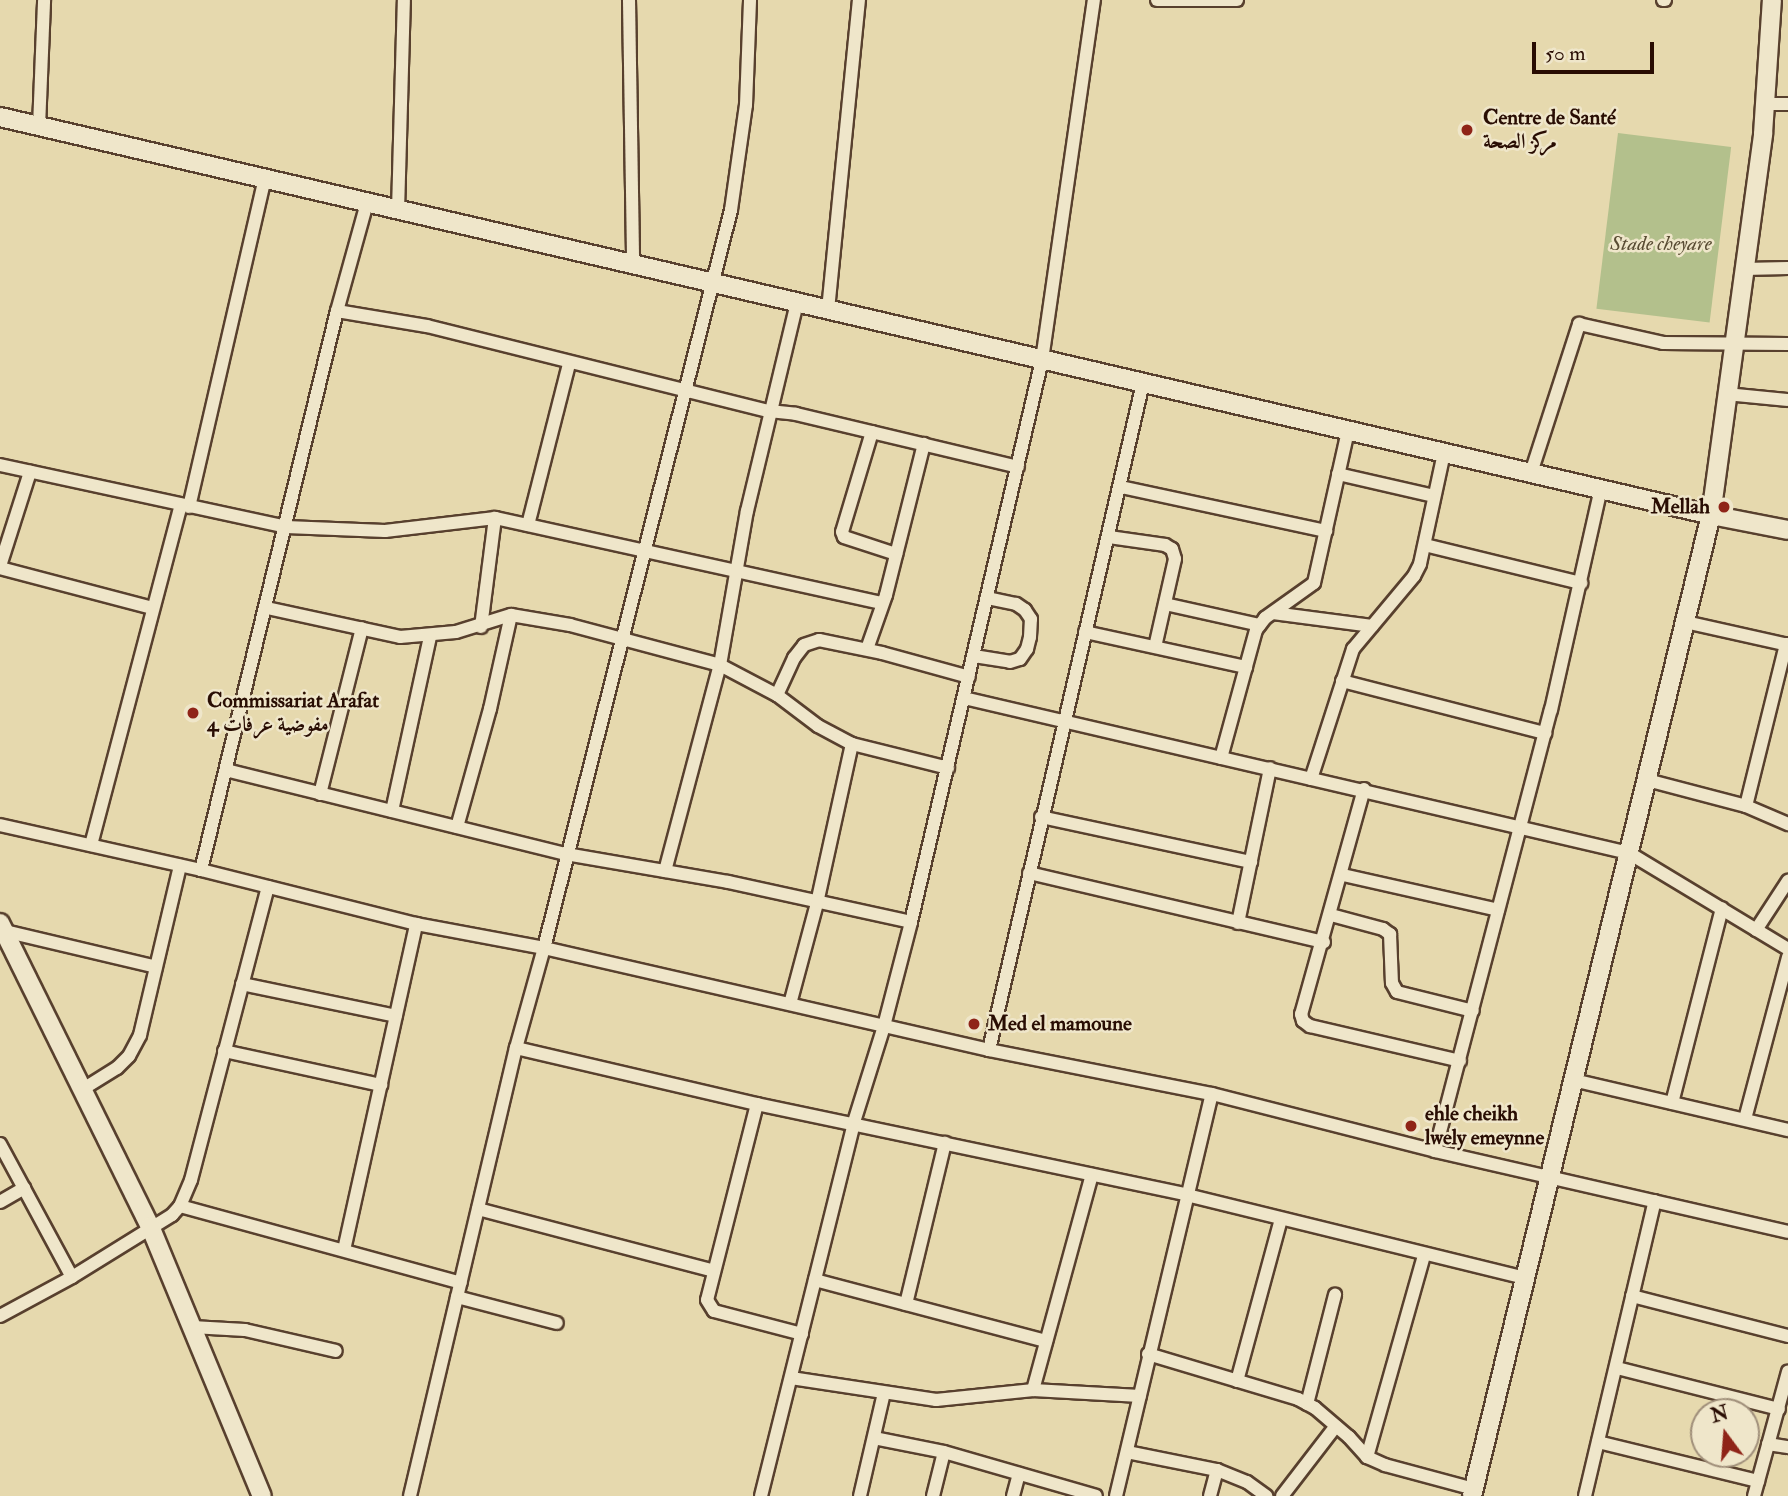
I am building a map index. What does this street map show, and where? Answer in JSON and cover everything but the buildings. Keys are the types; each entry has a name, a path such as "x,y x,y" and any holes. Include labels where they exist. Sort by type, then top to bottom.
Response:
{"street":[{"path":"39,127 44,0"},
{"path":"398,211 404,0"},
{"path":"629,0 633,264"},
{"path":"410,1496 516,1048 544,948 683,389 731,210 746,105 750,0"},
{"path":"828,310 859,0"},
{"path":"761,1496 854,1122 884,1026 911,922 1042,360 1094,0"},
{"path":"1157,0 1237,0"},
{"path":"1148,1354 1307,1404 1336,1426 1367,1457 1473,1493 1711,515 1766,104 1772,0"},
{"path":"1766,104 1788,104"},
{"path":"0,117 264,181 633,264 1711,515 1788,530"},
{"path":"91,845 153,608 185,506 264,181"},
{"path":"201,870 267,608 337,311 367,203"},
{"path":"1744,269 1788,268"},
{"path":"665,871 720,665 735,570 769,411 797,303"},
{"path":"337,311 427,326 769,411 796,414 1018,467"},
{"path":"1531,473 1579,324 1663,343 1788,344"},
{"path":"528,525 569,363"},
{"path":"989,1050 1143,383"},
{"path":"1727,394 1788,400"},
{"path":"1221,758 1259,625 1314,583 1348,431"},
{"path":"872,432 842,532 844,537 896,555"},
{"path":"867,649 896,555 924,444"},
{"path":"1311,779 1353,649 1414,576 1425,545 1444,453"},
{"path":"0,465 286,527 385,531 495,518 882,603"},
{"path":"30,472 0,567 153,608"},
{"path":"1338,474 1434,496"},
{"path":"1121,487 1326,531"},
{"path":"1435,1151 1545,733 1601,489"},
{"path":"481,627 495,518"},
{"path":"1109,537 1165,545 1172,549 1175,559 1155,647"},
{"path":"1425,545 1581,583"},
{"path":"974,656 1010,662 1020,659 1027,649 1030,637 1031,619 1025,610 1016,604 987,598"},
{"path":"1165,604 1259,625"},
{"path":"267,608 400,637 430,636 481,627 511,615 552,621 720,665 777,695 818,726 852,744 947,768"},
{"path":"1273,613 1372,626"},
{"path":"457,827 490,709 511,615"},
{"path":"1685,622 1787,645 1746,806"},
{"path":"320,794 362,628"},
{"path":"1085,632 1246,667"},
{"path":"392,811 430,636"},
{"path":"777,695 794,658 804,645 819,640 867,649 969,677"},
{"path":"1342,681 1545,733"},
{"path":"964,698 1364,789 1629,853 1788,949"},
{"path":"790,1004 817,904 852,744"},
{"path":"1238,923 1270,768"},
{"path":"226,770 566,854 728,882 817,904 911,922"},
{"path":"1647,780 1746,806 1788,824"},
{"path":"1364,789 1343,875 1301,1014 1303,1021 1310,1026 1460,1060"},
{"path":"1041,817 1251,862"},
{"path":"0,825 201,870 416,924 544,948 989,1050 1212,1094 1435,1151 1788,1232"},
{"path":"83,1090 117,1068 129,1056 140,1035 180,866"},
{"path":"1029,873 1324,942"},
{"path":"1343,875 1499,910"},
{"path":"1756,930 1788,881"},
{"path":"0,1316 72,1277 150,1226 172,1215 180,1206 191,1180 268,887"},
{"path":"1672,1102 1722,908"},
{"path":"1331,915 1383,929 1390,934 1392,983 1397,992 1473,1011"},
{"path":"344,1250 416,924"},
{"path":"1,927 156,967"},
{"path":"1,927 150,1226 262,1496"},
{"path":"1745,1119 1788,957"},
{"path":"242,984 396,1016"},
{"path":"516,1048 757,1104 854,1122 1187,1195 1525,1278"},
{"path":"225,1051 381,1085"},
{"path":"1573,1080 1788,1130"},
{"path":"1116,1496 1212,1094"},
{"path":"757,1104 713,1271 708,1300 714,1311 802,1334"},
{"path":"906,1304 945,1143"},
{"path":"0,1144 72,1277"},
{"path":"1033,1390 1092,1175"},
{"path":"0,1202 24,1188"},
{"path":"1585,1496 1655,1201"},
{"path":"180,1206 461,1283"},
{"path":"478,1209 713,1271"},
{"path":"1237,1381 1281,1219"},
{"path":"1367,1457 1424,1255"},
{"path":"815,1280 1046,1340"},
{"path":"1307,1404 1335,1295"},
{"path":"1632,1296 1788,1336"},
{"path":"457,1297 557,1323"},
{"path":"192,1327 245,1330 336,1351"},
{"path":"1617,1368 1779,1409"},
{"path":"1754,1496 1788,1372"},
{"path":"791,1378 936,1400 1033,1390 1140,1396"},
{"path":"860,1496 884,1394"},
{"path":"1282,1496 1336,1426"},
{"path":"874,1437 944,1452 1097,1496"},
{"path":"1598,1442 1758,1481"},
{"path":"1768,1444 1788,1447"},
{"path":"933,1496 944,1452"},
{"path":"1127,1452 1217,1469 1247,1482 1266,1496"},
{"path":"1210,1496 1217,1469"},
{"path":"1013,1496 1019,1474"}],"green space":[{"name":"Stade cheyare","path":"1618,133 1731,147 1710,323 1596,309"}],"place":[{"name":"Centre de Santé مركز الصحة","path":"1467,130"},
{"name":"Mellah","path":"1724,507"},
{"name":"Commissariat Arafat 4 مفوضية عرفات","path":"193,713"},
{"name":"Med el mamoune","path":"974,1024"},
{"name":"ehle cheikh lwely emeynne","path":"1411,1126"}]}
